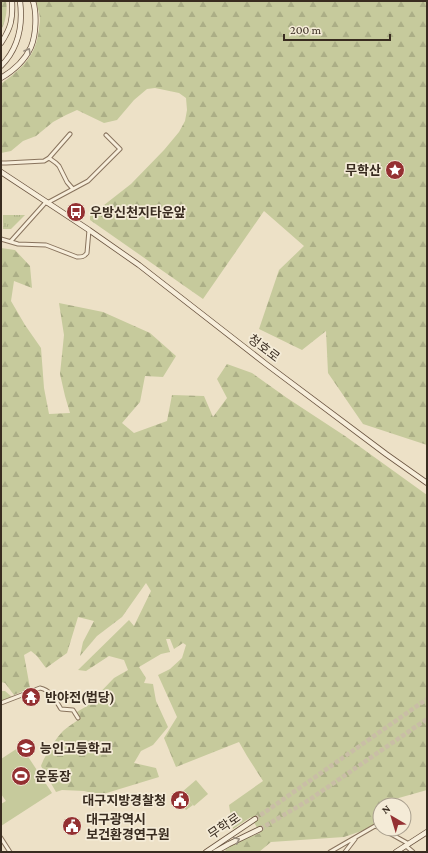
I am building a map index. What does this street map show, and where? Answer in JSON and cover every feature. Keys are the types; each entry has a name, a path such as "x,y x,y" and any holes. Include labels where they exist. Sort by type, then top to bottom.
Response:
{"main road":[{"path":"1,43 8,33 12,16 12,1"},
{"path":"1,66 9,57 19,35 21,24 20,1"},
{"path":"1,78 8,74 22,61 31,46 35,31 33,1"},
{"name":"청호로","path":"1,172 139,265 266,364 427,483"},
{"name":"무학로","path":"206,852 255,819"},
{"name":"무학로","path":"215,852 228,844 260,829"},
{"path":"396,852 427,832"}],"street":[{"path":"1,163 44,161 49,158 70,134"},
{"path":"11,241 46,202 88,181 120,149 106,135"},
{"path":"49,158 59,166 72,189"},
{"path":"1,239 18,244 46,245 77,257 82,257 87,253 89,230"},
{"path":"1,703 40,688 46,690 52,695 61,709 73,710 78,718"},
{"path":"330,852 372,828"},
{"path":"394,837 408,845 413,852"},
{"path":"1,838 10,852"},
{"path":"345,852 356,838"}],"green space":[{"path":"1,1 6,1 7,9 1,31"},
{"path":"36,1 427,1 427,445 363,424 328,373 326,331 302,350 259,329 279,270 304,246 264,211 203,299 90,220 90,216 131,184 179,132 185,121 187,110 186,98 179,93 155,88 147,89 134,100 117,120 104,123 77,110 53,122 36,136 23,141 11,151 1,153 1,84 27,61 35,47 40,20"},
{"path":"3,215 25,215 11,229 3,229"},
{"path":"1,248 15,250 30,266 32,288 14,281 11,301 41,348 44,388 49,414 70,413 60,374 64,335 59,303 103,312 150,333 176,356 163,377 145,376 140,402 122,423 134,433 167,421 172,395 204,396 213,417 227,398 217,379 227,364 252,373 345,436 427,495 427,790 402,797 372,797 372,827 344,837 271,842 259,852 226,852 225,848 260,833 251,817 233,829 229,805 263,781 239,742 176,767 164,738 177,717 158,675 170,669 182,658 186,645 183,643 174,649 170,639 166,639 170,652 161,654 139,667 146,678 144,683 153,684 156,701 168,727 153,745 141,751 134,763 156,768 159,777 100,795 84,791 62,790 56,792 41,766 47,753 63,731 78,720 75,713 87,706 114,678 128,670 124,660 109,656 86,671 78,670 129,620 134,626 151,591 146,583 122,617 97,636 80,656 83,642 94,621 78,617 67,653 46,668 31,651 24,655 30,688 14,695 5,683 1,682"},
{"path":"1,691 5,691 12,697 1,702"},
{"name":"운동장","path":"21,746 52,793 1,826 1,804 6,801 1,794 1,759"},
{"path":"196,780 208,794 194,806 182,792"},
{"path":"183,794 193,805 186,810 177,799"}],"tunnel":[{"path":"255,819 427,699"},
{"path":"260,829 309,800 427,719"}],"place":[{"name":"무학산","path":"395,170"},
{"name":"우방신천지타운앞","path":"76,212"},
{"name":"반야전(법당)","path":"31,697"},
{"name":"능인고등학교","path":"26,748"},
{"name":"운동장","path":"21,776"},
{"name":"대구지방경찰청","path":"180,800"},
{"name":"대구광역시 보건환경연구원","path":"72,826"}]}
